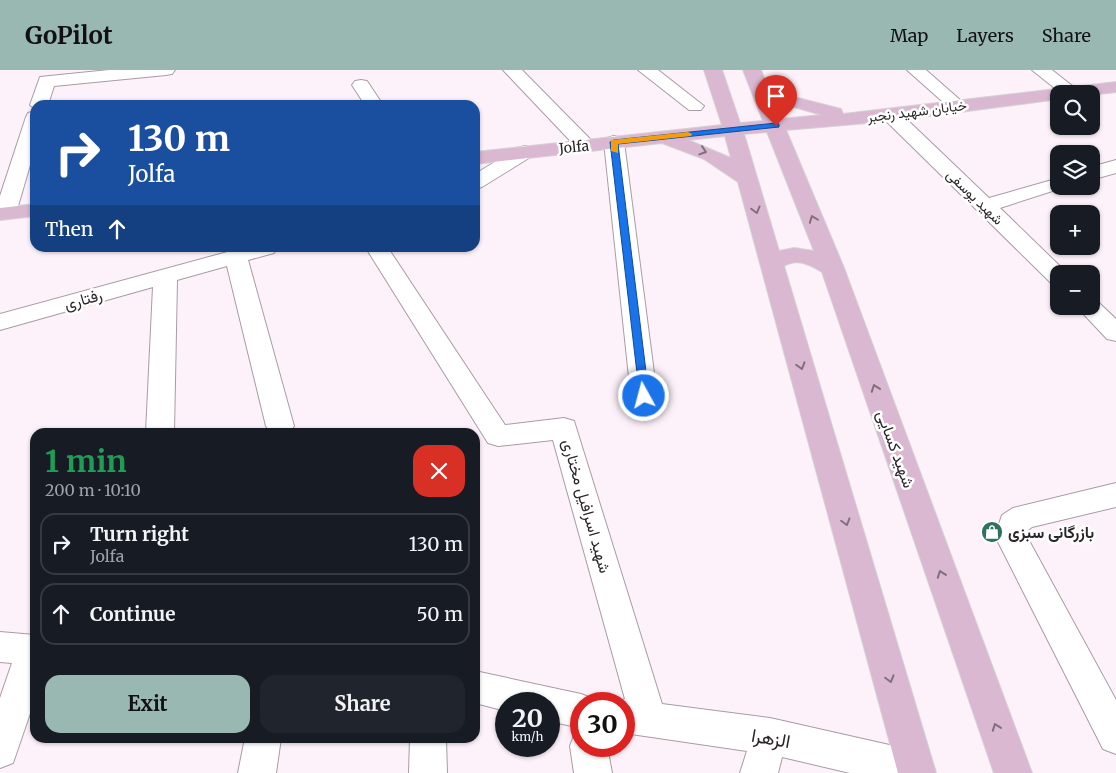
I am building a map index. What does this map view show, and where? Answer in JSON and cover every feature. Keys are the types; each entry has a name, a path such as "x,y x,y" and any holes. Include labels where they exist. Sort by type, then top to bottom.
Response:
{"main road":[{"path":"713,70 733,129 917,771"},
{"path":"756,78 804,106 860,118"},
{"name":"شهید کسایی","path":"756,78 793,166 832,268 1013,773"},
{"path":"656,138 700,117 712,106 719,88"},
{"name":"خیابان شهید رنجبر","path":"1100,90 1114,89"},
{"name":"خیابان شهید رنجبر","path":"733,129 891,116 1050,95"},
{"path":"793,166 799,147 808,138 824,129 860,118"},
{"name":"Jolfa","path":"480,157 733,129"},
{"path":"656,138 712,153 730,164 747,179"},
{"path":"2,214 30,211"},
{"path":"772,264 782,256 800,254 819,258 832,268"}],"street":[{"path":"40,100 46,81 166,70"},
{"path":"512,70 585,145"},
{"path":"646,70 694,106"},
{"path":"916,70 958,106"},
{"path":"1041,70 1055,85"},
{"path":"361,85 371,100"},
{"name":"شهید یوسفی","path":"891,116 1050,269"},
{"path":"614,142 644,396"},
{"path":"480,180 525,152"},
{"path":"2,214 28,159"},
{"path":"1100,172 1114,168"},
{"path":"985,206 1050,187"},
{"name":"رفتاری","path":"0,322 251,252"},
{"name":"شهید اسرافیل مختاری","path":"380,252 498,436 564,428 636,718"},
{"path":"236,256 280,426"},
{"path":"160,428 165,276"},
{"path":"1097,315 1116,333"},
{"path":"1116,495 1024,517 1012,524 1010,536 1116,736"},
{"path":"0,750 23,649"},
{"path":"480,688 570,709"},
{"name":"الزهرا","path":"636,718 770,736 917,771"},
{"path":"759,773 770,736"},
{"path":"258,773 261,743"},
{"path":"428,743 428,773"},
{"path":"590,757 593,773"}],"slow traffic":[{"path":"615,151 614,142 688,134"}],"place":[{"name":"بازرگانی سبزی","path":"992,532"}],"route":[{"path":"644,396 614,142 776,126"}]}
